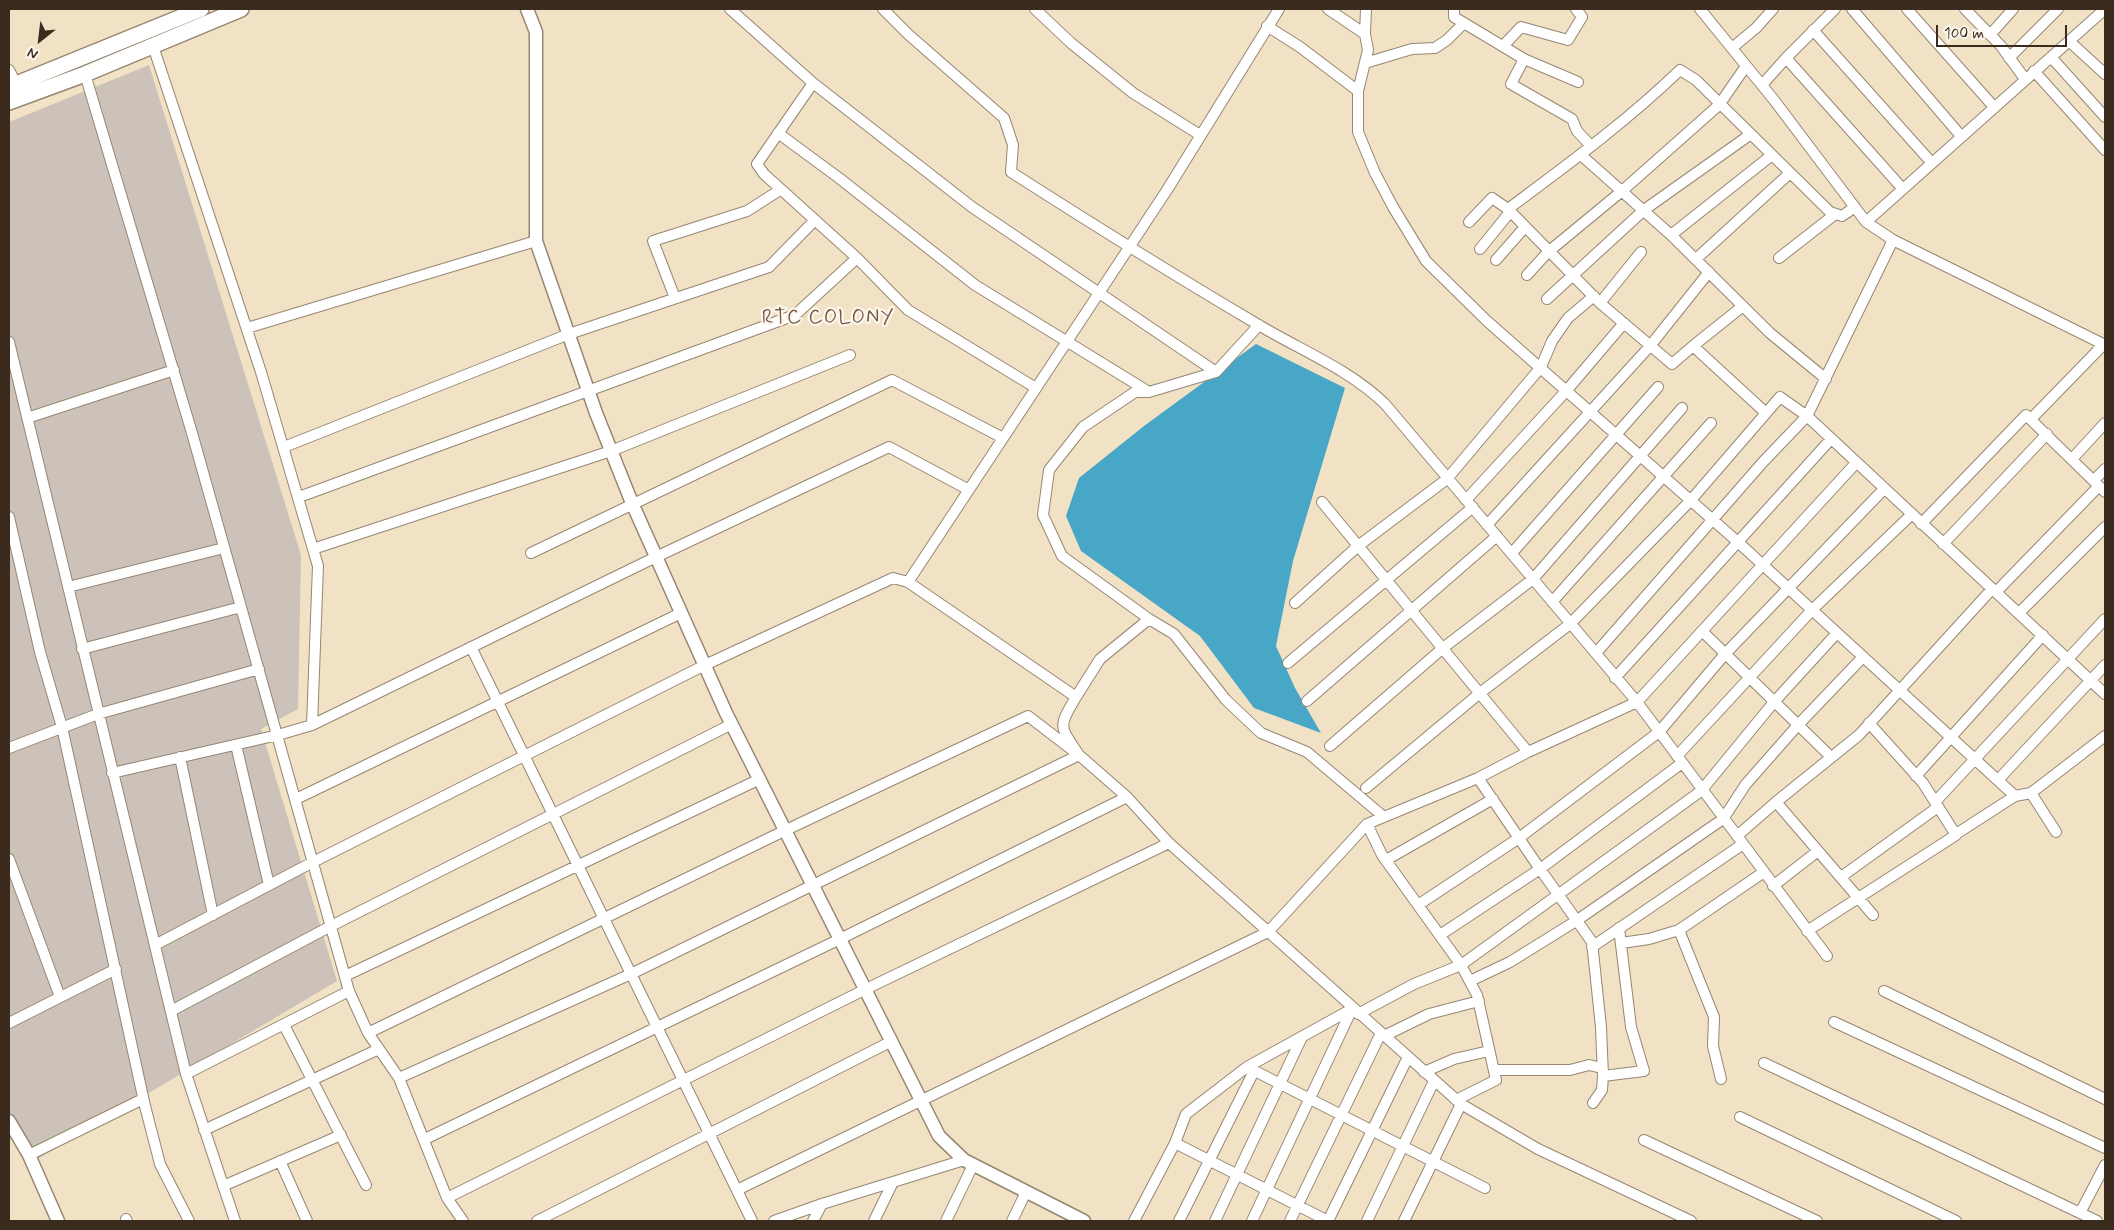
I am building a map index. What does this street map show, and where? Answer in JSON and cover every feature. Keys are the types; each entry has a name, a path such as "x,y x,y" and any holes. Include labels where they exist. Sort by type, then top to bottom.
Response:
{"main road":[{"path":"14,84 201,9"},
{"path":"14,84 85,74 241,9"},
{"path":"9,102 14,84"}],"street":[{"path":"527,9 536,32 536,241 611,451 681,613 732,724 939,1136 968,1163 1078,1220"},
{"path":"730,9 813,83 972,207 1216,372"},
{"path":"883,9 909,35 1004,118 1013,145 1011,172 1129,247 1259,325 1326,362 1374,393 1512,553 1636,702 1701,791 1827,956"},
{"path":"1035,9 1071,43 1133,93 1200,135"},
{"path":"908,582 1100,293 1279,9"},
{"path":"1328,9 1365,34"},
{"path":"1366,9 1365,34 1368,50 1358,91 1358,132 1393,207 1426,261 1487,321 1541,366 1739,543 2015,796"},
{"path":"1454,9 1454,17 1524,59 1578,82"},
{"path":"1503,46 1521,27 1568,40 1582,17 1576,9"},
{"path":"1700,9 1762,85 1866,222 1893,240 2104,345 2032,419"},
{"path":"1732,48 1756,28 1773,9"},
{"path":"1762,85 1835,9"},
{"path":"1852,9 1961,136"},
{"path":"1906,9 1994,107"},
{"path":"1990,34 2013,9"},
{"path":"2009,58 2058,9"},
{"path":"1866,222 2104,9"},
{"path":"1967,10 1990,34 2025,79"},
{"path":"1365,63 1412,49 1435,48 1447,40 1464,23"},
{"path":"1267,26 1300,47 1358,91"},
{"path":"1814,30 1931,162"},
{"path":"2069,41 2105,74"},
{"path":"153,46 247,328 299,497 318,566 312,725"},
{"path":"2051,57 2105,117"},
{"path":"1786,58 1902,188"},
{"path":"1524,59 1511,84 1572,119 1576,131 1592,146"},
{"path":"1527,275 1548,252 1622,191 1719,105 1746,66"},
{"path":"1480,249 1509,210 1652,97 1680,70 1696,80 1719,105 1834,215 1842,216 1855,207"},
{"path":"2034,71 2105,150"},
{"path":"85,74 174,370 349,991 368,1033 399,1078 448,1198 463,1221"},
{"path":"813,83 756,164 780,190 857,258 908,310 1036,388"},
{"path":"778,133 974,285 1066,343 1150,392"},
{"path":"1547,299 1572,274 1644,210 1751,134"},
{"path":"1581,155 1671,235 1770,332 1826,379"},
{"path":"1671,235 1772,155"},
{"path":"1696,260 1790,173"},
{"path":"675,298 653,241 747,211 780,190"},
{"path":"1469,222 1492,198 1509,210 1597,300 1672,364 1743,306"},
{"path":"1779,258 1834,215"},
{"path":"284,447 569,334 769,267 815,220"},
{"path":"1496,260 1525,227"},
{"path":"1596,653 1712,520 1807,416 1893,240"},
{"path":"247,328 536,241"},
{"path":"1295,603 1358,546 1447,479 1541,366 1552,341 1568,318 1597,300 1641,252"},
{"path":"299,497 795,315 857,258"},
{"path":"1487,525 1592,412 1650,346 1709,272"},
{"path":"1288,663 1386,579 1469,504 1624,323"},
{"path":"1259,325 1216,372 1150,392 1135,392 1083,427 1049,470 1043,515 1062,556 1149,619 1174,634 1226,700 1261,733 1307,752 1384,817"},
{"path":"9,342 186,1074 235,1221"},
{"path":"1693,346 1766,413"},
{"path":"313,549 611,451 850,355"},
{"path":"27,418 174,370"},
{"path":"531,553 892,380 1003,438"},
{"path":"1512,553 1658,387"},
{"path":"1366,788 1480,693 1570,624 1691,500 1780,396 1807,416 1911,515 2069,658 2105,694"},
{"path":"1330,746 1443,648 1533,579 1639,455 1682,408"},
{"path":"1921,524 2026,414 2099,486"},
{"path":"1552,602 1711,423"},
{"path":"2072,459 2105,423"},
{"path":"1943,544 2047,434"},
{"path":"1615,678 1831,439"},
{"path":"112,772 236,745 312,725 656,557 889,447 969,490"},
{"path":"737,1190 1268,932 1367,824 1478,778 1528,752 1636,702 1856,463"},
{"path":"1592,947 1740,840 1776,802 1858,735 1898,689 2099,486 2105,469"},
{"path":"1418,905 1520,838 1659,732 1725,654 1884,489"},
{"path":"1322,502 1528,752"},
{"path":"1440,935 1540,869 1680,760 1749,677 1812,610 1911,515"},
{"path":"9,517 40,652 62,726 143,1099 160,1164 189,1221"},
{"path":"2019,613 2105,527"},
{"path":"1307,701 1497,536"},
{"path":"68,587 224,548"},
{"path":"155,945 313,862 705,665 893,578 908,582 1076,697"},
{"path":"82,649 241,607"},
{"path":"296,799 681,613"},
{"path":"1079,755 1063,732 1062,721 1100,659 1149,619"},
{"path":"1841,877 1936,804 1975,759 2105,619"},
{"path":"1702,631 1831,757"},
{"path":"1134,1221 1175,1143 1186,1114 1251,1069 1302,1037 1414,984 1461,965 1701,791 1774,702 1837,633"},
{"path":"1916,776 1950,736 2043,635"},
{"path":"471,647 752,1221"},
{"path":"1470,981 1510,962 1576,921 1723,819 1746,784 1863,656"},
{"path":"1998,780 2105,665"},
{"path":"9,748 62,726 98,714 259,669"},
{"path":"368,1033 786,830 1028,716 1079,755 1128,797 1169,843 1458,1102 1538,1148 1691,1221"},
{"path":"1869,723 1916,776 1956,834"},
{"path":"171,1011 331,926 732,724"},
{"path":"1807,931 2015,796 2031,793 2105,736"},
{"path":"236,745 269,885"},
{"path":"399,1078 631,974 1079,755"},
{"path":"180,757 213,915"},
{"path":"1478,778 1592,942 1601,1027 1602,1072 1602,1090 1593,1103"},
{"path":"345,976 760,779"},
{"path":"2031,793 2056,832"},
{"path":"425,1139 840,939 1128,797"},
{"path":"1386,860 1493,799"},
{"path":"1776,802 1874,915"},
{"path":"1367,824 1386,860 1461,965 1470,981 1479,1001 1496,1080 1458,1102 1434,1160 1404,1221"},
{"path":"448,1198 866,989 1169,843"},
{"path":"1774,886 1818,851"},
{"path":"9,859 60,998"},
{"path":"1621,942 1649,938 1680,930 1764,872"},
{"path":"1494,1070 1570,1070 1588,1065 1602,1072 1644,1071 1631,1027 1619,928"},
{"path":"1680,930 1714,1017 1713,1046 1721,1079"},
{"path":"9,1023 116,969"},
{"path":"186,1074 349,991"},
{"path":"1884,991 2105,1099"},
{"path":"1290,1221 1382,1035 1429,1014 1479,1001"},
{"path":"1252,1221 1310,1098 1355,1011"},
{"path":"1834,1022 2105,1148"},
{"path":"284,1024 366,1184"},
{"path":"1215,1221 1302,1037"},
{"path":"537,1221 892,1042"},
{"path":"204,1130 379,1049"},
{"path":"1424,1072 1454,1059 1490,1051"},
{"path":"1175,1143 1328,1221 1408,1057"},
{"path":"1764,1063 2097,1221"},
{"path":"1251,1069 1486,1188"},
{"path":"1179,1221 1210,1160 1251,1069"},
{"path":"1367,1221 1434,1081"},
{"path":"29,1155 143,1099"},
{"path":"1740,1117 1956,1221"},
{"path":"9,1121 29,1155 58,1221"},
{"path":"222,1186 341,1135"},
{"path":"1644,1140 1817,1221"},
{"path":"280,1161 307,1221"},
{"path":"774,1221 893,1182 968,1163"},
{"path":"946,1221 968,1163"},
{"path":"2080,1213 2105,1165"},
{"path":"874,1221 893,1182"},
{"path":"1012,1221 1026,1192"},
{"path":"813,1221 822,1204"}],"shaded area":[{"path":"149,65 301,555 298,709 261,729 337,981 33,1162 9,1121 9,122"}],"water":[{"path":"1256,344 1345,388 1293,561 1276,646 1295,688 1321,733 1254,708 1200,636 1081,551 1066,516 1079,478 1144,426"}],"district":[{"name":"RTC COLONY","path":"828,319"}]}
